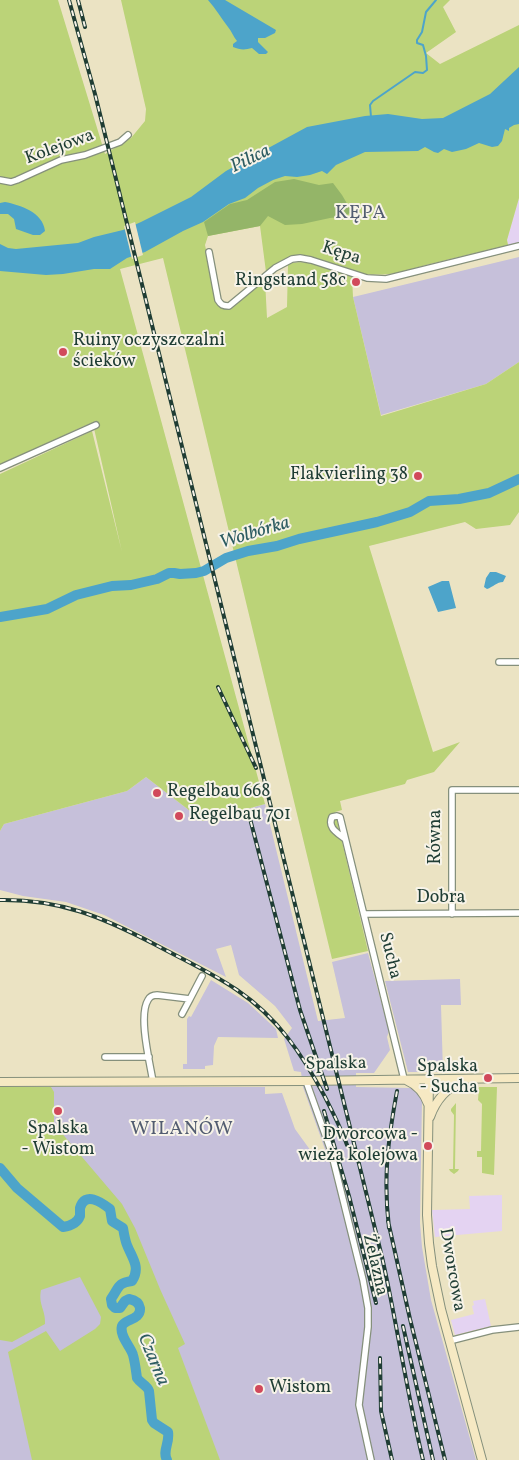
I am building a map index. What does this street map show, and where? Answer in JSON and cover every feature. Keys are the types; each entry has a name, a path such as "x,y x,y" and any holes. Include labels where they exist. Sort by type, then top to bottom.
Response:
{"street":[{"name":"Kolejowa","path":"0,180 11,182 17,180 61,160 85,155 120,142 128,135"},
{"name":"Kępa","path":"210,252 218,300 220,304 229,306 275,268 292,259 311,260 366,278 386,279 519,246"},
{"path":"0,468 96,425"},
{"path":"499,662 519,662"},
{"name":"Równa","path":"452,914 452,790 519,790"},
{"name":"Sucha","path":"345,840 404,1080"},
{"name":"Dobra","path":"364,914 519,914"},
{"path":"182,1014 202,976"},
{"path":"153,1082 145,1031 147,1001 152,996 158,994 190,999"},
{"path":"105,1057 149,1057"},
{"path":"428,1124 441,1096 453,1085 469,1078"},
{"name":"Spalska","path":"0,1082 519,1078"},
{"name":"Dworcowa","path":"429,1079 427,1196 429,1244 435,1286 482,1460"},
{"path":"404,1080 415,1084 422,1091 429,1108"},
{"name":"Żelazna","path":"306,1081 330,1151 363,1280 368,1308 368,1327 360,1405 371,1460"},
{"path":"449,1341 492,1330 519,1328"}],"shaded area":[{"path":"519,198 519,242 508,245 507,240"},
{"path":"519,257 519,362 486,384 381,415 353,297"},
{"path":"146,777 203,821 265,804 318,1021 345,1018 332,962 368,953 389,1031 387,1037 390,1050 374,1073 356,1073 356,1087 411,1088 422,1099 420,1223 422,1247 431,1300 476,1460 0,1460 0,1087 265,1087 265,1094 282,1093 295,1129 316,1158 327,1155 303,1087 301,1072 294,1071 284,1039 292,1028 275,1006 239,975 231,945 216,949 226,977 104,915 66,902 23,896 0,890 0,831 4,824 127,791"},
{"path":"460,979 461,1005 441,1005 443,1072 408,1072 385,981"},
{"path":"211,980 248,1003 276,1029 278,1038 218,1037 214,1046 213,1065 205,1066 205,1069 183,1069 183,1064 187,1064 187,1019 189,1016 191,1017"},
{"path":"502,1195 502,1231 435,1237 432,1210 470,1209 469,1196"},
{"path":"485,1299 491,1326 455,1335 451,1320 474,1314 473,1301"}],"green space":[{"path":"0,0 58,0 105,154 131,138 145,121 146,109 121,0 450,0 443,7 456,32 426,53 440,64 519,25 519,198 507,240 508,245 398,273 376,275 362,274 319,259 299,256 278,263 266,272 260,226 208,236 205,245 213,281 215,301 224,309 231,309 265,280 267,318 287,307 288,264 313,263 352,277 353,297 381,416 486,384 519,362 519,512 510,525 476,529 465,522 369,546 433,752 460,742 434,772 407,780 405,784 340,801 342,810 335,812 368,951 332,959 163,258 120,269 265,804 203,821 146,777 127,791 4,824 0,831 0,474 92,431 122,552 93,424 84,426 0,465"},
{"path":"294,179 319,185 333,183 352,212 342,217 285,225 268,216 260,226 208,236 204,222 230,204 247,200 275,182"},
{"path":"0,1087 51,1087 54,1092 54,1124 122,1204 135,1228 185,1344 178,1348 220,1460 32,1460 8,1352 46,1331 60,1351 95,1329 100,1324 101,1317 80,1277 41,1290 40,1300 45,1324 12,1342 0,1340"},
{"path":"479,1087 497,1087 494,1175 482,1173 482,1157 477,1157 477,1151 481,1151 482,1104 478,1100"},
{"path":"456,1103 455,1169 459,1169 454,1174 449,1169 453,1169 454,1115 451,1109"}],"water":[{"path":"208,0 225,0 276,30 275,33 265,38 258,38 258,42 268,52 266,54 259,54 252,48 238,49 233,47 233,44 237,41"},
{"name":"Pilica","path":"519,67 519,124 509,128 509,131 505,129 502,141 498,146 492,147 479,143 466,149 452,152 444,149 438,153 425,147 418,151 365,152 336,165 327,174 322,171 297,177 285,176 273,180 245,198 229,204 203,222 145,252 127,258 110,269 46,275 0,271 0,244 16,249 78,243 123,230 191,197 226,171 307,127 365,116 388,114 422,119 443,118 490,94"},
{"path":"5,202 30,210 40,219 45,231 40,235 33,235 16,229 14,219 8,214 0,214 0,203"},
{"path":"490,572 506,576 503,582 487,589 484,587"},
{"path":"442,581 449,581 456,608 438,612 428,587"}],"pier":[{"path":"135,222 143,255 132,259 124,226"}],"waterway":[{"path":"371,117 370,105 373,101 415,72 423,73 427,70 423,45 417,43 417,40 422,32 426,12 436,0"},
{"name":"Wolbórka","path":"0,617 47,609 76,595 112,586 131,585 157,579 169,573 180,574 204,571 226,558 248,551 377,522 410,512 429,501 459,499 489,493 519,479"},
{"name":"Czarna","path":"0,1168 17,1188 63,1227 77,1221 80,1216 82,1203 89,1199 98,1201 110,1209 112,1221 123,1228 136,1271 132,1281 124,1283 119,1287 111,1299 112,1305 115,1308 120,1308 129,1299 139,1304 140,1312 122,1326 122,1334 132,1352 137,1378 149,1391 152,1420 168,1432 165,1453 167,1460"}],"railway":[{"path":"69,0 95,94 382,1257 423,1460"},
{"path":"78,0 85,27"},
{"path":"218,687 256,768"},
{"path":"248,811 300,1010 327,1089"},
{"path":"0,900 22,900 61,906 98,918 186,960 237,990 265,1012 298,1052 325,1097 347,1145"},
{"path":"389,1228 386,1192 387,1159 397,1091"},
{"path":"324,1111 349,1196 376,1303"},
{"path":"388,1221 445,1460"},
{"path":"403,1326 433,1460"},
{"path":"380,1358 381,1411 392,1460"}],"place":[{"name":"Ringstand 58c","path":"356,282"},
{"name":"Ruiny oczyszczalni ścieków","path":"63,352"},
{"name":"Flakvierling 38","path":"418,476"},
{"name":"Regelbau 668","path":"157,793"},
{"name":"Regelbau 701","path":"179,816"},
{"name":"Spalska - Sucha","path":"488,1078"},
{"name":"Spalska - Wistom","path":"58,1111"},
{"name":"Dworcowa - wieża kolejowa","path":"428,1146"},
{"name":"Wistom","path":"259,1389"}],"district":[{"name":"KĘPA","path":"361,215"},
{"name":"WILANÓW","path":"182,1131"}]}
